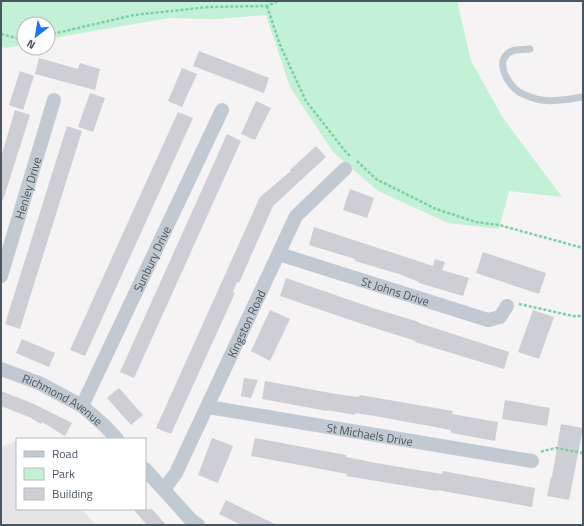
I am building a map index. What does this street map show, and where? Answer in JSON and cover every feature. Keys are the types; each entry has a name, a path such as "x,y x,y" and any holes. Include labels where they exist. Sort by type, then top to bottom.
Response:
{"street":[{"name":"Henley Drive","path":"1,276 54,100"},
{"name":"Sunbury Drive","path":"82,406 222,110"},
{"name":"Kingston Road","path":"164,489 176,473 208,407 296,216 345,169"},
{"name":"St Johns Drive","path":"279,254 488,320 500,317 507,306"},
{"name":"Richmond Avenue","path":"1,369 38,382 82,406 116,438"},
{"name":"St Michaels Drive","path":"208,407 532,461"},
{"path":"146,470 191,520 198,525"}],"lane":[{"path":"530,49 513,50 504,58 503,69 507,80 518,92 537,99 547,100 583,97"}],"path":[{"path":"56,33 134,15 208,8 267,6 278,1"},
{"path":"267,6 280,45 306,101 345,151 376,179 436,209 476,222 499,225 583,248"},
{"path":"1,34 16,38"},
{"path":"507,306 522,304 573,316 583,316"},
{"path":"532,461 543,451 556,448 583,453"}],"shaded area":[{"path":"16,441 16,510 82,510 96,525 1,525 1,447"}],"green space":[{"path":"1,1 457,1 471,61 503,118 562,197 509,191 499,229 448,223 378,191 333,152 290,87 266,15 217,19 169,18 56,38 56,16 16,16 16,46 8,48 1,47"}],"building":[{"path":"199,51 269,78 264,93 193,66"},
{"path":"39,58 78,69 80,63 100,69 95,90 35,74"},
{"path":"182,68 197,74 182,107 168,101"},
{"path":"20,71 34,76 23,110 9,105"},
{"path":"90,93 105,98 93,132 78,127"},
{"path":"256,101 271,108 255,140 241,134"},
{"path":"15,110 30,115 3,200 1,200 1,157"},
{"path":"178,112 193,118 85,356 70,350"},
{"path":"67,126 82,131 20,329 5,324"},
{"path":"227,134 241,141 134,378 120,372"},
{"path":"316,146 326,157 273,206 239,283 237,282 233,292 235,293 171,434 156,428 260,197 291,171 290,170"},
{"path":"350,189 374,198 367,218 343,210"},
{"path":"314,227 433,266 435,259 445,262 442,270 469,278 463,296 419,283 399,274 309,245"},
{"path":"483,252 546,273 539,294 476,273"},
{"path":"286,278 509,352 504,369 415,342 416,341 280,296"},
{"path":"270,310 290,319 270,361 251,351"},
{"path":"533,310 554,317 539,359 518,352"},
{"path":"22,339 55,353 49,367 16,353"},
{"path":"244,378 258,380 251,398 241,396"},
{"path":"265,381 336,394 359,397 360,395 453,411 452,414 498,422 495,441 451,433 451,430 375,416 327,411 262,399"},
{"path":"119,388 143,415 131,425 107,398"},
{"path":"1,391 34,404 72,423 65,436 42,422 41,424 29,417 1,406"},
{"path":"505,400 550,408 547,426 502,419"},
{"path":"561,424 583,428 569,500 547,496 552,477"},
{"path":"212,438 233,446 218,483 198,475"},
{"path":"255,438 346,455 346,457 376,463 442,474 443,471 535,488 532,507 346,476 347,474 251,456"},
{"path":"226,500 277,525 242,525 231,520 219,514"},
{"path":"152,509 166,525 147,525 134,510"}]}
